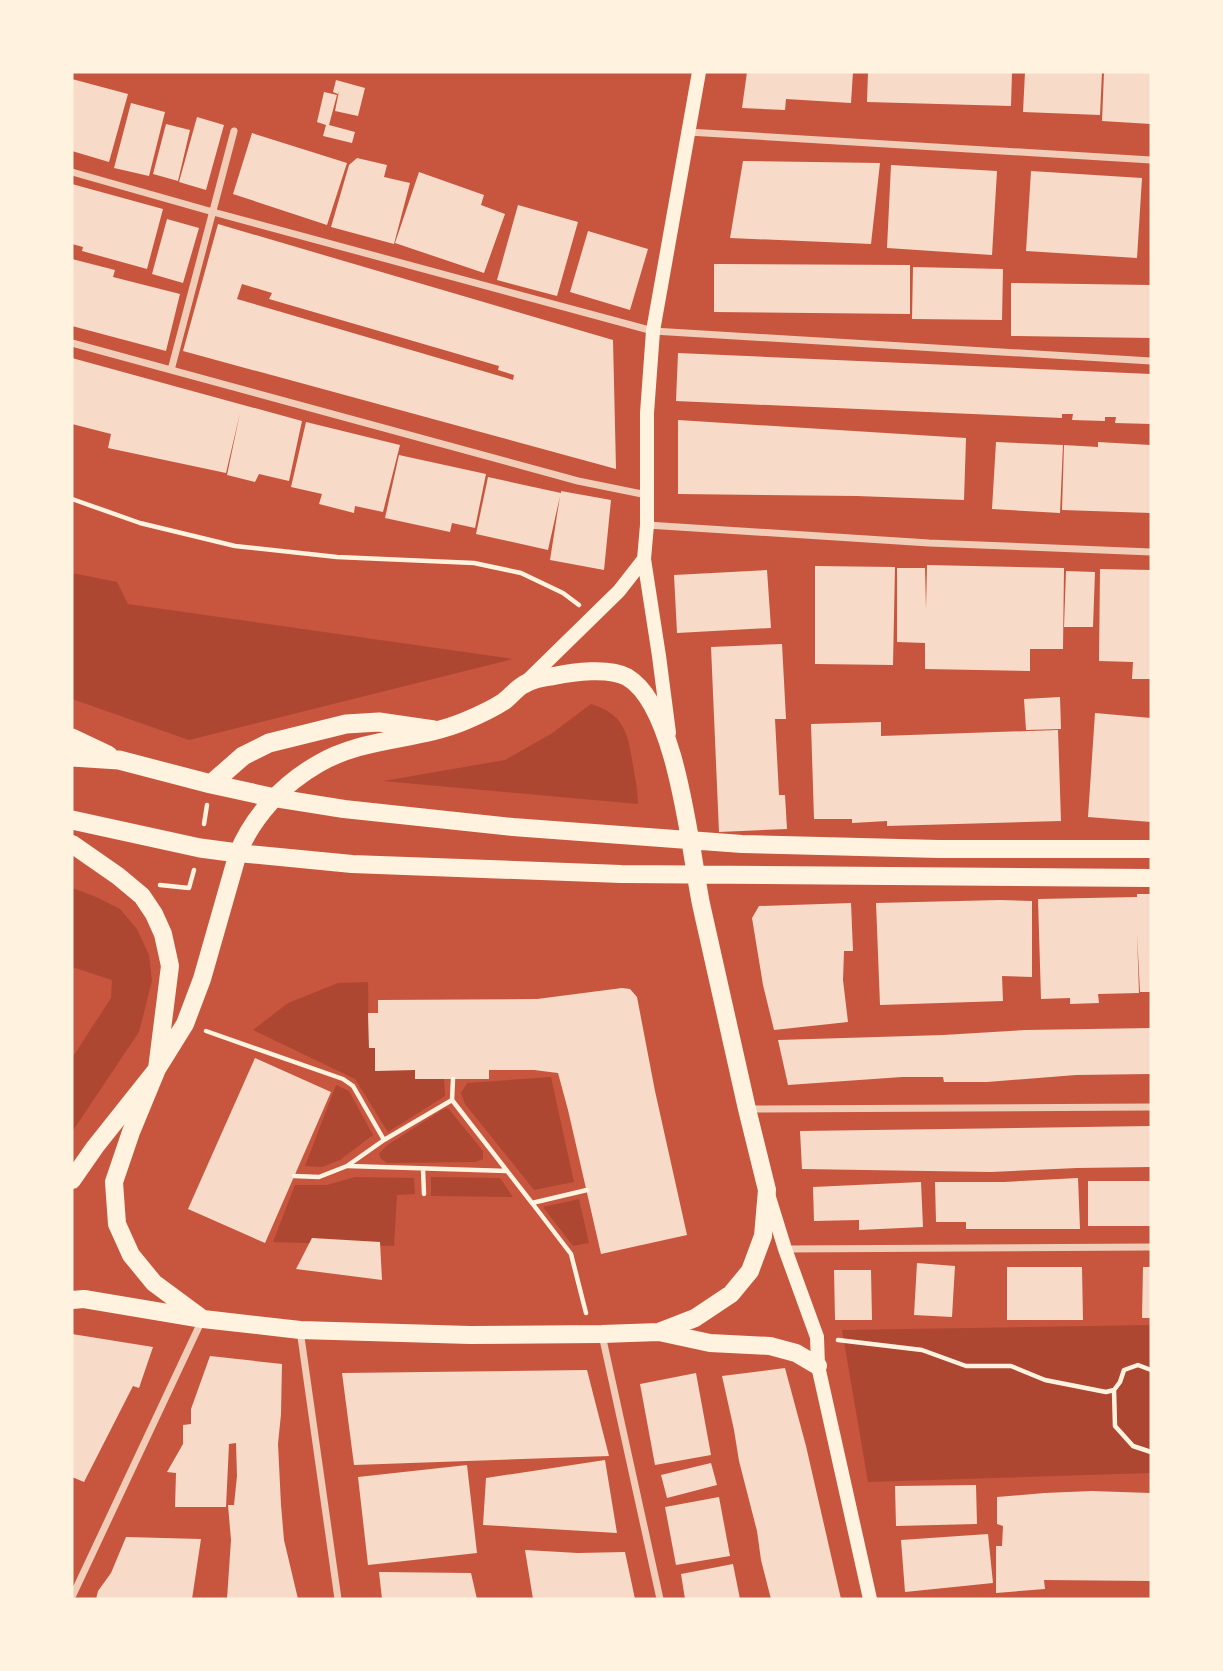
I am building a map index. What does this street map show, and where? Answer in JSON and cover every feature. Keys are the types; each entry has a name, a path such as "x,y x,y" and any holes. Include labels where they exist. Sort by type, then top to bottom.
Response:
{"highway":[{"path":"211,784 243,756 269,743 346,724 379,722 434,730"},
{"path":"72,738 119,760 275,798"},
{"path":"72,757 119,760"},
{"path":"72,820 200,848 238,853"}],"main road":[{"path":"699,72 653,331 647,413 648,495 644,559 671,749 691,839 695,875 767,1190 817,1337 818,1366 870,1599"},
{"path":"72,1180 157,1069 185,1024 202,979 238,853 256,819 275,798 294,779 327,759 368,744 464,722 503,702 619,591 644,559"},
{"path":"524,684 553,676 598,670 625,676 643,690 671,749"},
{"path":"275,798 344,809 513,827 742,844 939,849 1151,849"},
{"path":"72,844 142,896 163,934 170,966 157,1069 114,1182 117,1224 131,1255 154,1283 203,1319"},
{"path":"238,853 352,864 584,873 1151,878"},
{"path":"659,1332 695,1318 731,1294 750,1271 763,1236 767,1190"},
{"path":"72,1300 83,1299 203,1319 300,1330 456,1334 659,1332 710,1343 770,1346 796,1353 818,1366"}],"street":[{"path":"171,370 234,131"},
{"path":"687,132 1151,160"},
{"path":"72,172 653,331 1151,361"},
{"path":"72,343 578,481 648,495"},
{"path":"647,525 929,543 1151,552"},
{"path":"747,1109 1151,1107"},
{"path":"785,1249 1151,1247"},
{"path":"72,1597 203,1319"},
{"path":"300,1330 338,1599"},
{"path":"596,1334 660,1599"}],"path":[{"path":"72,499 140,523 235,546 337,557 474,563 521,573 563,593 593,616"},
{"path":"142,896 156,885 189,888 200,848 211,784"},
{"path":"185,1024 343,1079 353,1086 384,1140"},
{"path":"453,1079 452,1100 571,1254 596,1334"},
{"path":"294,1176 318,1177 347,1166 384,1140 452,1100"},
{"path":"347,1166 507,1171"},
{"path":"423,1169 424,1194"},
{"path":"532,1203 587,1190"},
{"path":"817,1337 922,1350 966,1366 1012,1366 1045,1380 1106,1392 1114,1390"},
{"path":"1151,1370 1138,1365 1124,1370 1114,1390 1115,1426 1133,1447 1151,1452"}],"shaded area":[{"path":"72,573 117,582 128,604 513,659 189,740 72,699"},
{"path":"591,704 611,713 626,734 638,804 383,781 505,760 551,734"},
{"path":"72,888 120,909 137,929 149,955 152,981 139,1032 72,1132 72,1058 111,998 112,980 72,967"},
{"path":"368,982 369,1047 375,1048 375,1071 415,1070 415,1079 444,1079 445,1096 388,1132 355,1079 253,1030 288,1003 338,983"},
{"path":"551,1077 574,1182 534,1190 465,1104 461,1093 467,1083"},
{"path":"336,1085 349,1091 373,1135 340,1160 322,1167 305,1166"},
{"path":"448,1108 483,1151 483,1159 476,1162 387,1163 381,1159 379,1154 386,1146"},
{"path":"355,1177 414,1178 415,1194 397,1195 394,1246 273,1242 295,1185 327,1185"},
{"path":"431,1177 500,1178 513,1197 431,1196"},
{"path":"579,1199 589,1243 573,1246 543,1207"},
{"path":"1151,1325 1151,1473 868,1482 842,1330"}],"building":[{"path":"747,72 853,72 851,103 786,99 785,110 742,108"},
{"path":"868,72 1012,72 1011,106 867,102"},
{"path":"1025,72 1102,72 1100,115 1023,112"},
{"path":"1104,72 1151,72 1151,124 1102,121"},
{"path":"72,79 128,94 109,162 72,151"},
{"path":"336,80 365,88 358,116 335,111 339,91 338,94 333,92"},
{"path":"324,92 337,95 329,125 355,132 352,143 323,136 326,125 317,122"},
{"path":"131,103 165,112 149,176 114,168"},
{"path":"197,117 224,125 206,190 179,182"},
{"path":"166,124 190,130 178,181 153,174"},
{"path":"252,133 347,163 327,225 233,194"},
{"path":"357,158 387,165 384,177 410,183 394,244 331,227 349,165"},
{"path":"743,161 880,163 871,244 730,238"},
{"path":"891,165 997,171 992,255 887,248"},
{"path":"1031,171 1142,178 1137,258 1026,251"},
{"path":"419,172 484,195 481,205 505,214 484,273 395,243"},
{"path":"72,184 163,209 147,269 82,251 83,247 72,244"},
{"path":"518,205 578,222 557,296 497,280"},
{"path":"167,219 199,228 183,283 152,274"},
{"path":"218,224 613,340 616,469 183,351","holes":["242,284 272,293 269,299 499,366 498,370 514,375 513,380 237,299"]},
{"path":"588,231 648,249 630,310 570,292"},
{"path":"72,259 115,270 113,277 180,294 166,351 72,326"},
{"path":"714,264 910,265 910,314 714,312"},
{"path":"913,267 1003,269 1002,320 912,319"},
{"path":"1011,283 1151,285 1151,338 1011,336"},
{"path":"678,353 1151,374 1151,424 1115,423 1116,417 1105,417 1105,421 1072,420 1073,414 1062,414 1062,418 676,401"},
{"path":"72,358 302,421 289,481 259,474 255,482 227,475 240,413 226,473 108,448 111,434 72,424"},
{"path":"678,420 966,438 964,500 678,494"},
{"path":"306,422 400,445 383,512 355,506 354,513 319,504 322,494 291,487"},
{"path":"996,442 1063,445 1060,513 992,509"},
{"path":"1098,442 1151,445 1151,513 1062,510 1064,445 1098,447"},
{"path":"399,455 486,474 475,528 452,523 450,532 385,518"},
{"path":"488,477 561,493 611,500 604,570 550,560 560,496 548,550 476,534"},
{"path":"927,565 1064,568 1063,649 1030,649 1030,671 925,669 925,643 897,642 897,568 925,568 926,609"},
{"path":"815,566 895,567 893,665 815,664"},
{"path":"1100,569 1151,570 1151,679 1132,679 1133,662 1099,661"},
{"path":"767,570 771,628 677,633 674,575"},
{"path":"1066,571 1095,572 1093,627 1064,627"},
{"path":"782,644 786,719 775,719 779,795 785,795 787,829 719,832 711,647"},
{"path":"1060,697 1061,729 1026,730 1024,699"},
{"path":"1095,713 1151,718 1151,822 1088,817"},
{"path":"881,722 881,736 1058,730 1061,821 887,826 887,821 852,823 852,819 814,819 811,724"},
{"path":"1137,894 1151,894 1151,992 1140,992 1137,934 1139,993 1098,994 1099,1003 1070,1004 1070,998 1041,999 1038,899 1137,897"},
{"path":"1032,901 1032,977 1002,976 1003,1001 880,1005 876,903"},
{"path":"851,903 853,951 844,951 843,980 848,1022 774,1030 763,985 752,918 759,906"},
{"path":"630,989 637,997 687,1235 601,1254 558,1073 489,1070 489,1079 415,1079 415,1070 375,1071 375,1048 369,1048 368,1013 378,1013 378,1000 537,999"},
{"path":"1151,1028 1151,1074 1076,1075 987,1082 944,1082 943,1077 902,1077 788,1085 778,1040 1026,1030"},
{"path":"255,1058 331,1092 265,1243 188,1209"},
{"path":"1151,1126 1151,1167 991,1172 802,1169 800,1131"},
{"path":"1078,1178 1080,1229 966,1229 966,1222 936,1222 935,1182"},
{"path":"1088,1181 1151,1181 1151,1226 1088,1226"},
{"path":"921,1182 923,1227 859,1230 859,1220 814,1221 813,1187"},
{"path":"312,1238 380,1242 382,1280 296,1269"},
{"path":"917,1263 955,1266 952,1317 914,1315"},
{"path":"1007,1267 1082,1267 1083,1320 1007,1320"},
{"path":"1143,1267 1151,1267 1151,1318 1142,1318"},
{"path":"834,1270 871,1270 872,1320 835,1320"},
{"path":"72,1334 153,1347 139,1388 133,1386 84,1482 72,1477"},
{"path":"210,1356 282,1364 278,1444 281,1505 284,1540 298,1599 227,1599 231,1540 228,1505 234,1505 236,1443 229,1444 226,1507 175,1507 176,1473 167,1472 183,1444 183,1425 191,1424 191,1409"},
{"path":"785,1368 841,1599 771,1599 761,1560 757,1531 739,1461 722,1376"},
{"path":"587,1370 609,1456 354,1465 342,1373"},
{"path":"696,1373 711,1455 655,1465 640,1384"},
{"path":"605,1460 617,1533 483,1525 486,1478"},
{"path":"711,1463 717,1485 667,1498 661,1475"},
{"path":"467,1465 477,1553 368,1565 358,1477"},
{"path":"976,1485 977,1524 896,1526 895,1486"},
{"path":"1092,1491 1151,1493 1151,1581 1044,1580 1045,1589 996,1593 996,1546 1002,1546 1003,1526 997,1524 997,1497"},
{"path":"719,1497 730,1556 676,1565 665,1507"},
{"path":"988,1534 993,1583 905,1592 901,1540"},
{"path":"126,1537 201,1539 192,1599 96,1599 98,1591 111,1573"},
{"path":"525,1550 625,1552 635,1599 533,1599"},
{"path":"733,1564 740,1599 685,1599 681,1574"},
{"path":"379,1572 471,1573 477,1599 382,1599"}]}
